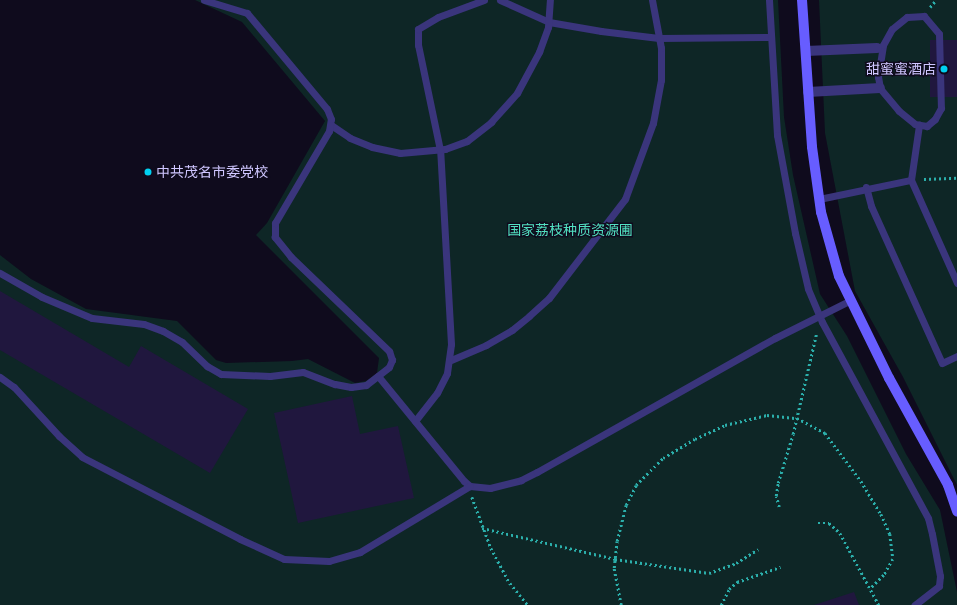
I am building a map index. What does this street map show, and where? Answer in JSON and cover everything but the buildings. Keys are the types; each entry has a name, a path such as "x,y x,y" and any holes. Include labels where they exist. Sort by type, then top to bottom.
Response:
{"main road":[{"path":"802,0 808,92 819,199 839,276 849,301 948,486 957,511"}],"street":[{"path":"806,51 877,48"},
{"path":"808,92 880,88"}],"lane":[{"path":"204,0 251,16 327,108 331,125 350,138 372,147 400,153 440,150 467,141 491,122 517,93 539,52 549,22 550,0"},
{"path":"415,421 437,393 451,360 448,255 440,150 418,45 418,29 438,17 484,0"},
{"path":"500,0 549,22 601,32 659,38 771,37"},
{"path":"451,360 486,345 529,316 549,298 625,199 654,123 661,80 659,38 652,0"},
{"path":"769,0 777,135 784,179 803,270 820,317 928,518 937,559 939,586 916,605"},
{"path":"924,16 939,34 941,108 935,118 927,126 919,125 915,124 899,111 880,88 879,58 882,45 892,29 907,17 924,16"},
{"path":"0,273 42,297 92,318 144,324 163,331 178,339 207,366 221,374 270,376 303,372 335,384 351,387 366,385 378,376 392,360 389,351 291,257 275,237 275,223 331,125"},
{"path":"919,125 911,180 957,282"},
{"path":"819,199 866,187 911,180"},
{"path":"866,187 871,206 942,363 957,356"},
{"path":"0,377 14,387 59,436 82,457 240,539 284,559 329,561 360,552 472,486 490,488 526,478 775,338 820,317 849,301"},
{"path":"378,376 472,486"}],"path":[{"path":"911,180 957,178"},
{"path":"779,507 776,496 778,482 797,418 820,317"},
{"path":"621,605 614,568 615,558 626,505 636,485 663,458 695,439 745,418 767,415 797,418 825,433 861,481 890,534 893,559 884,575 870,589"},
{"path":"472,486 473,502 482,528 510,583 528,605"},
{"path":"818,524 829,523 840,533 879,605"},
{"path":"482,528 615,558 709,573 736,563 758,549"},
{"path":"721,605 730,589 737,582 780,567"}],"green space":[{"name":"国家荔枝种质资源圃","path":"195,0 778,0 784,117 793,175 820,294 847,336 906,454 940,510 957,592 957,605 0,605 0,255 31,279 86,309 177,321 216,360 226,363 292,361 308,359 355,383 366,381 377,373 379,358 256,235 267,223 325,121 242,22"},
{"path":"819,0 957,0 957,485 903,377 855,291 825,133"}],"place":[{"name":"甜蜜蜜酒店","path":"944,69"},
{"name":"中共茂名市委党校","path":"148,172"}]}
